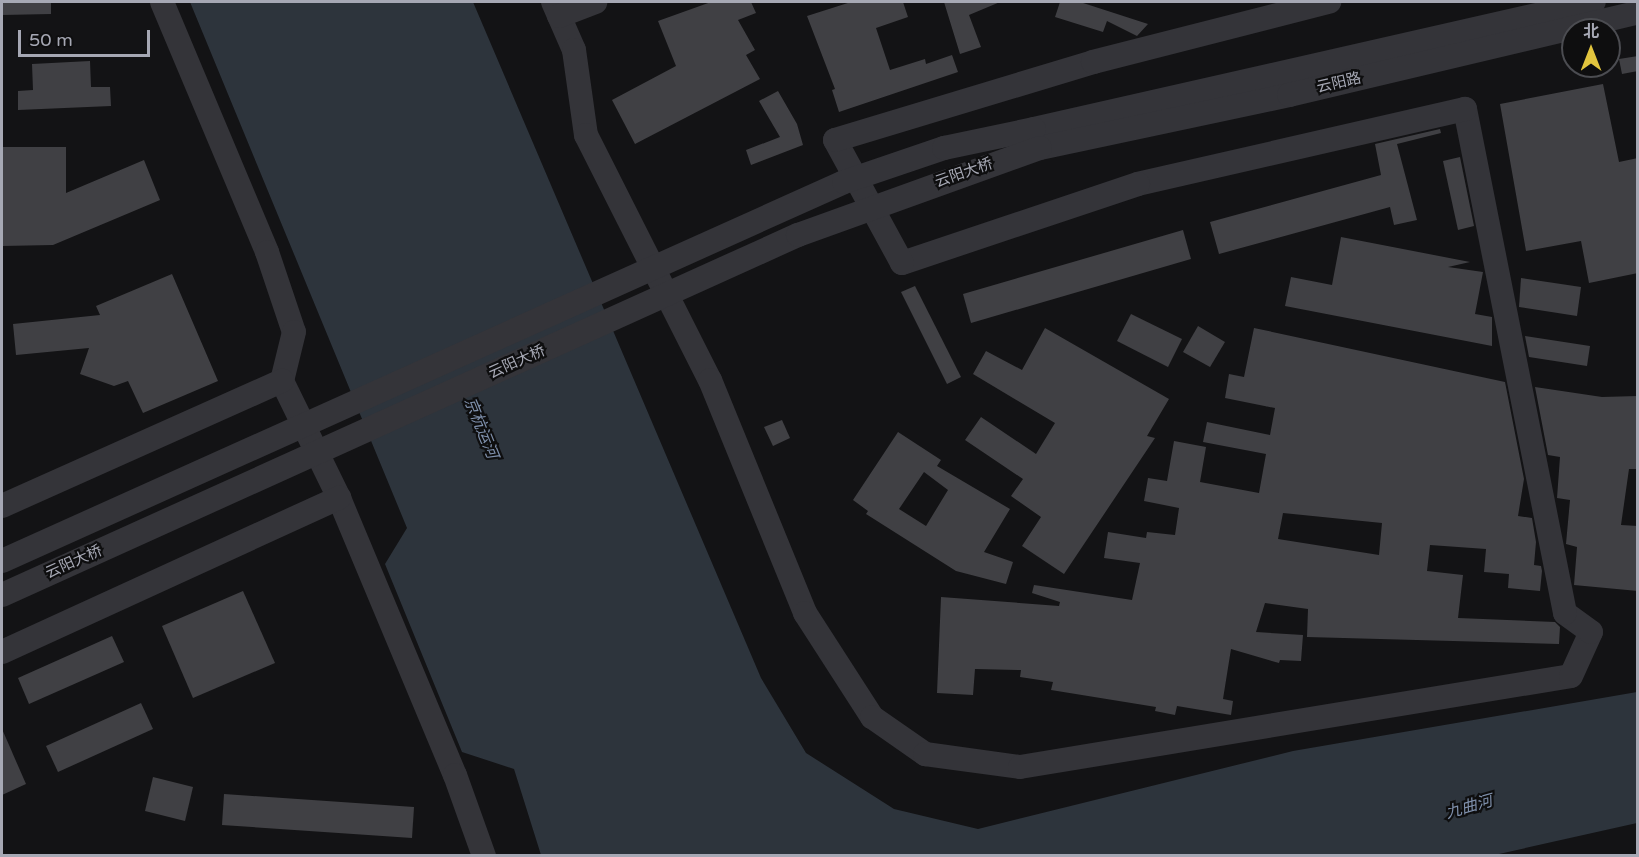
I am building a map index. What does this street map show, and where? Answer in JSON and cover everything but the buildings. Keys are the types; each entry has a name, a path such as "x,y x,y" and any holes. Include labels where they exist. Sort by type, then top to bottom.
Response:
{"street":[{"path":"162,2 267,252 294,332 282,381 339,498 455,775 484,855"},
{"path":"595,2 556,9 574,50 586,135 710,380 805,613 873,717 925,754 1020,767 1571,676 1591,632 1565,613 1465,109 1137,184 902,263 835,140 1093,62 1318,3"},
{"name":"云阳路","path":"1037,138 1594,2"},
{"name":"云阳路","path":"1037,138 1289,95 1637,13"},
{"name":"云阳大桥","path":"2,561 844,182 944,148 1037,138"},
{"name":"云阳大桥","path":"2,595 798,234 1037,138"},
{"path":"2,506 282,381"},
{"path":"2,652 339,498"}],"water":[{"path":"190,2 473,2 761,678 806,753 894,809 978,829 1293,751 1637,692 1637,823 1490,856 541,855 514,769 462,752 385,564 407,528"}],"water label":[{"name":"京杭运河","path":"481,428"},
{"name":"九曲河","path":"1469,807"}]}
